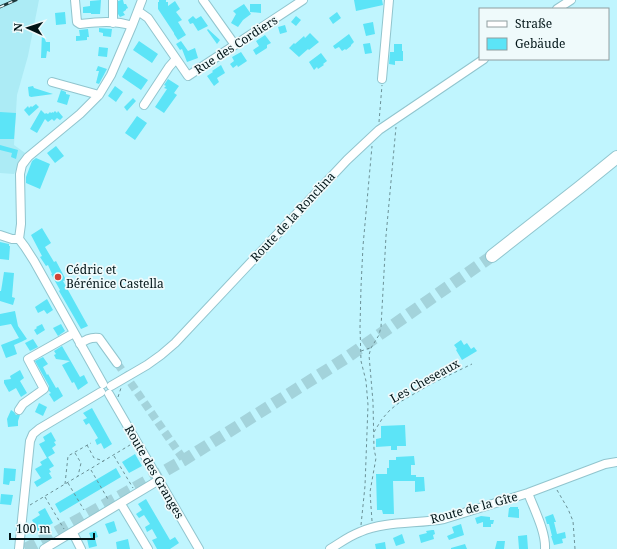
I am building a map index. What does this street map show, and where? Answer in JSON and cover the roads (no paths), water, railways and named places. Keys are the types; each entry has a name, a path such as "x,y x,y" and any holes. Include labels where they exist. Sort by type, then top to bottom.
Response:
{"highway":[{"path":"492,256 617,157"}],"street":[{"path":"75,0 77,22 80,24 99,22 132,26"},
{"path":"113,0 113,23"},
{"path":"0,235 12,239 19,239 21,224 20,174 22,164 28,157 80,114 99,95 111,75 142,0"},
{"path":"203,0 235,45"},
{"name":"Rue des Cordiers","path":"176,59 188,76 303,0"},
{"path":"382,79 388,0"},
{"path":"559,8 571,0"},
{"path":"138,11 148,18 176,59 168,67 144,105"},
{"name":"Route de la Ronclina","path":"19,549 30,441 33,434 161,355 175,343 347,160 371,137 483,60"},
{"path":"52,82 99,95"},
{"name":"Route des Granges","path":"19,239 34,261 80,344 199,549"},
{"path":"19,410 23,404 44,389 28,359 74,333"},
{"path":"80,344 87,340 99,338 118,363"},
{"name":"Route de la Gîte","path":"330,549 361,531 397,524 444,519 528,493 605,464 617,462"},
{"path":"44,549 159,480"},
{"path":"528,493 543,535 545,549"},
{"path":"121,504 148,549"},
{"path":"69,533 81,549"}],"tunnel":[{"path":"25,549 184,460 346,358 492,256"},
{"path":"117,363 184,460"}],"railway":[{"path":"0,7 16,0"}],"place":[{"name":"Cédric et Bérénice Castella","path":"58,277"}]}
